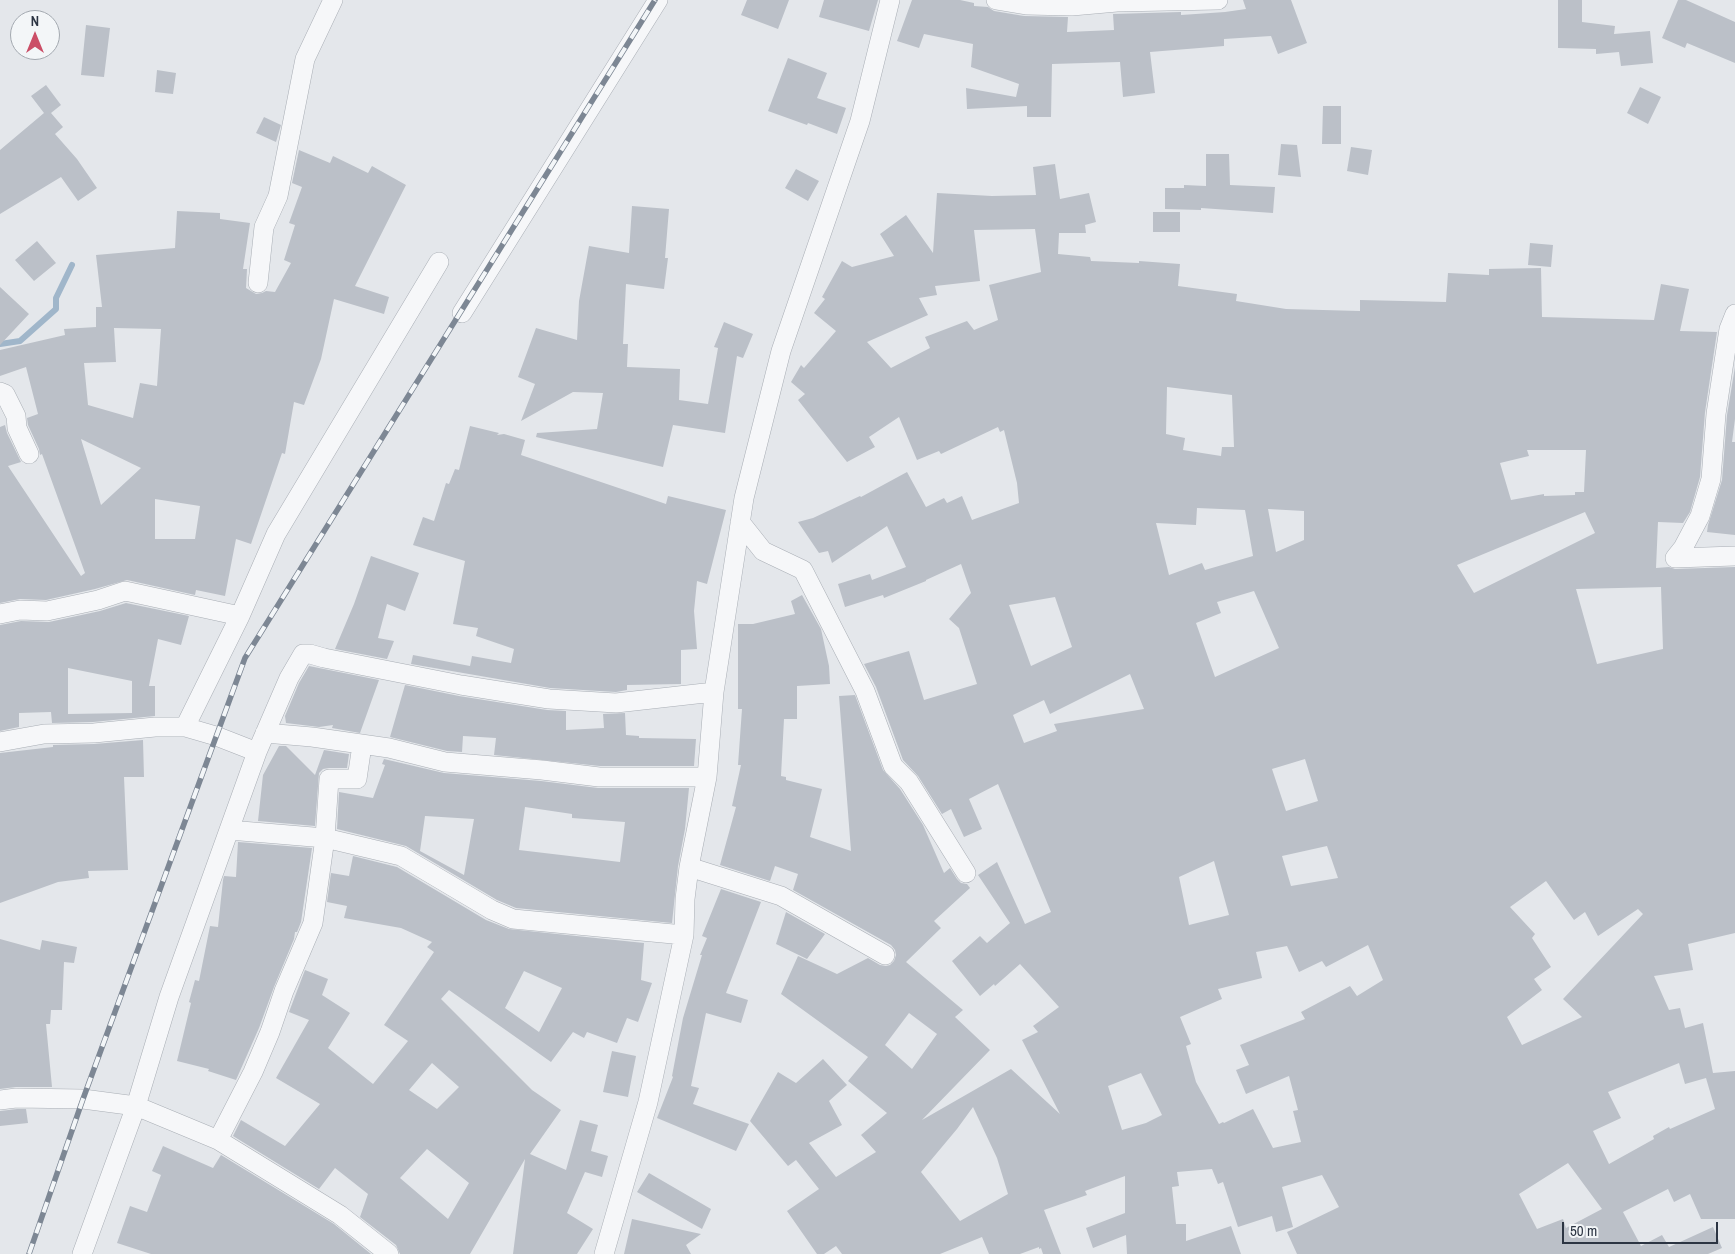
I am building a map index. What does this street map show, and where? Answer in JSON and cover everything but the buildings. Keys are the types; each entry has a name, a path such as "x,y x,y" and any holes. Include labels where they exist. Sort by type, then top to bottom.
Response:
{"street":[{"path":"258,283 264,227 278,196 305,59 333,0"},
{"path":"462,313 658,0"},
{"path":"604,1254 648,1102 684,935 685,899 689,868 707,776 714,692 744,498 781,351 860,120 890,0"},
{"path":"996,0 1026,5 1072,6 1117,2 1218,0"},
{"path":"185,727 240,616 276,534 439,262"},
{"path":"1735,314 1729,329 1710,479 1700,516 1684,548 1675,558 1735,556"},
{"path":"0,392 5,394 9,401 16,416 17,428 29,454"},
{"path":"740,522 763,551 803,570 865,691 893,766 909,782 966,873"},
{"path":"0,614 20,610 47,611 98,600 125,591 240,616"},
{"path":"82,1254 136,1106 169,997 257,752 289,678 303,654 461,685 549,698 616,703 714,692"},
{"path":"0,742 44,734 185,727 216,736 257,752"},
{"path":"265,733 312,737 389,748 444,762 599,777 707,776"},
{"path":"218,1140 253,1072 270,1032 284,991 313,923 325,838 329,779 357,779 362,745"},
{"path":"229,830 325,838 401,856 492,910 513,919 684,935"},
{"path":"689,868 781,896 885,955"},
{"path":"0,1100 16,1098 83,1099 136,1106 218,1140 340,1215 389,1254"}],"waterway":[{"path":"0,344 20,341 56,309 56,298 72,265"}],"railway":[{"path":"29,1254 83,1099 245,658 655,0"}]}
